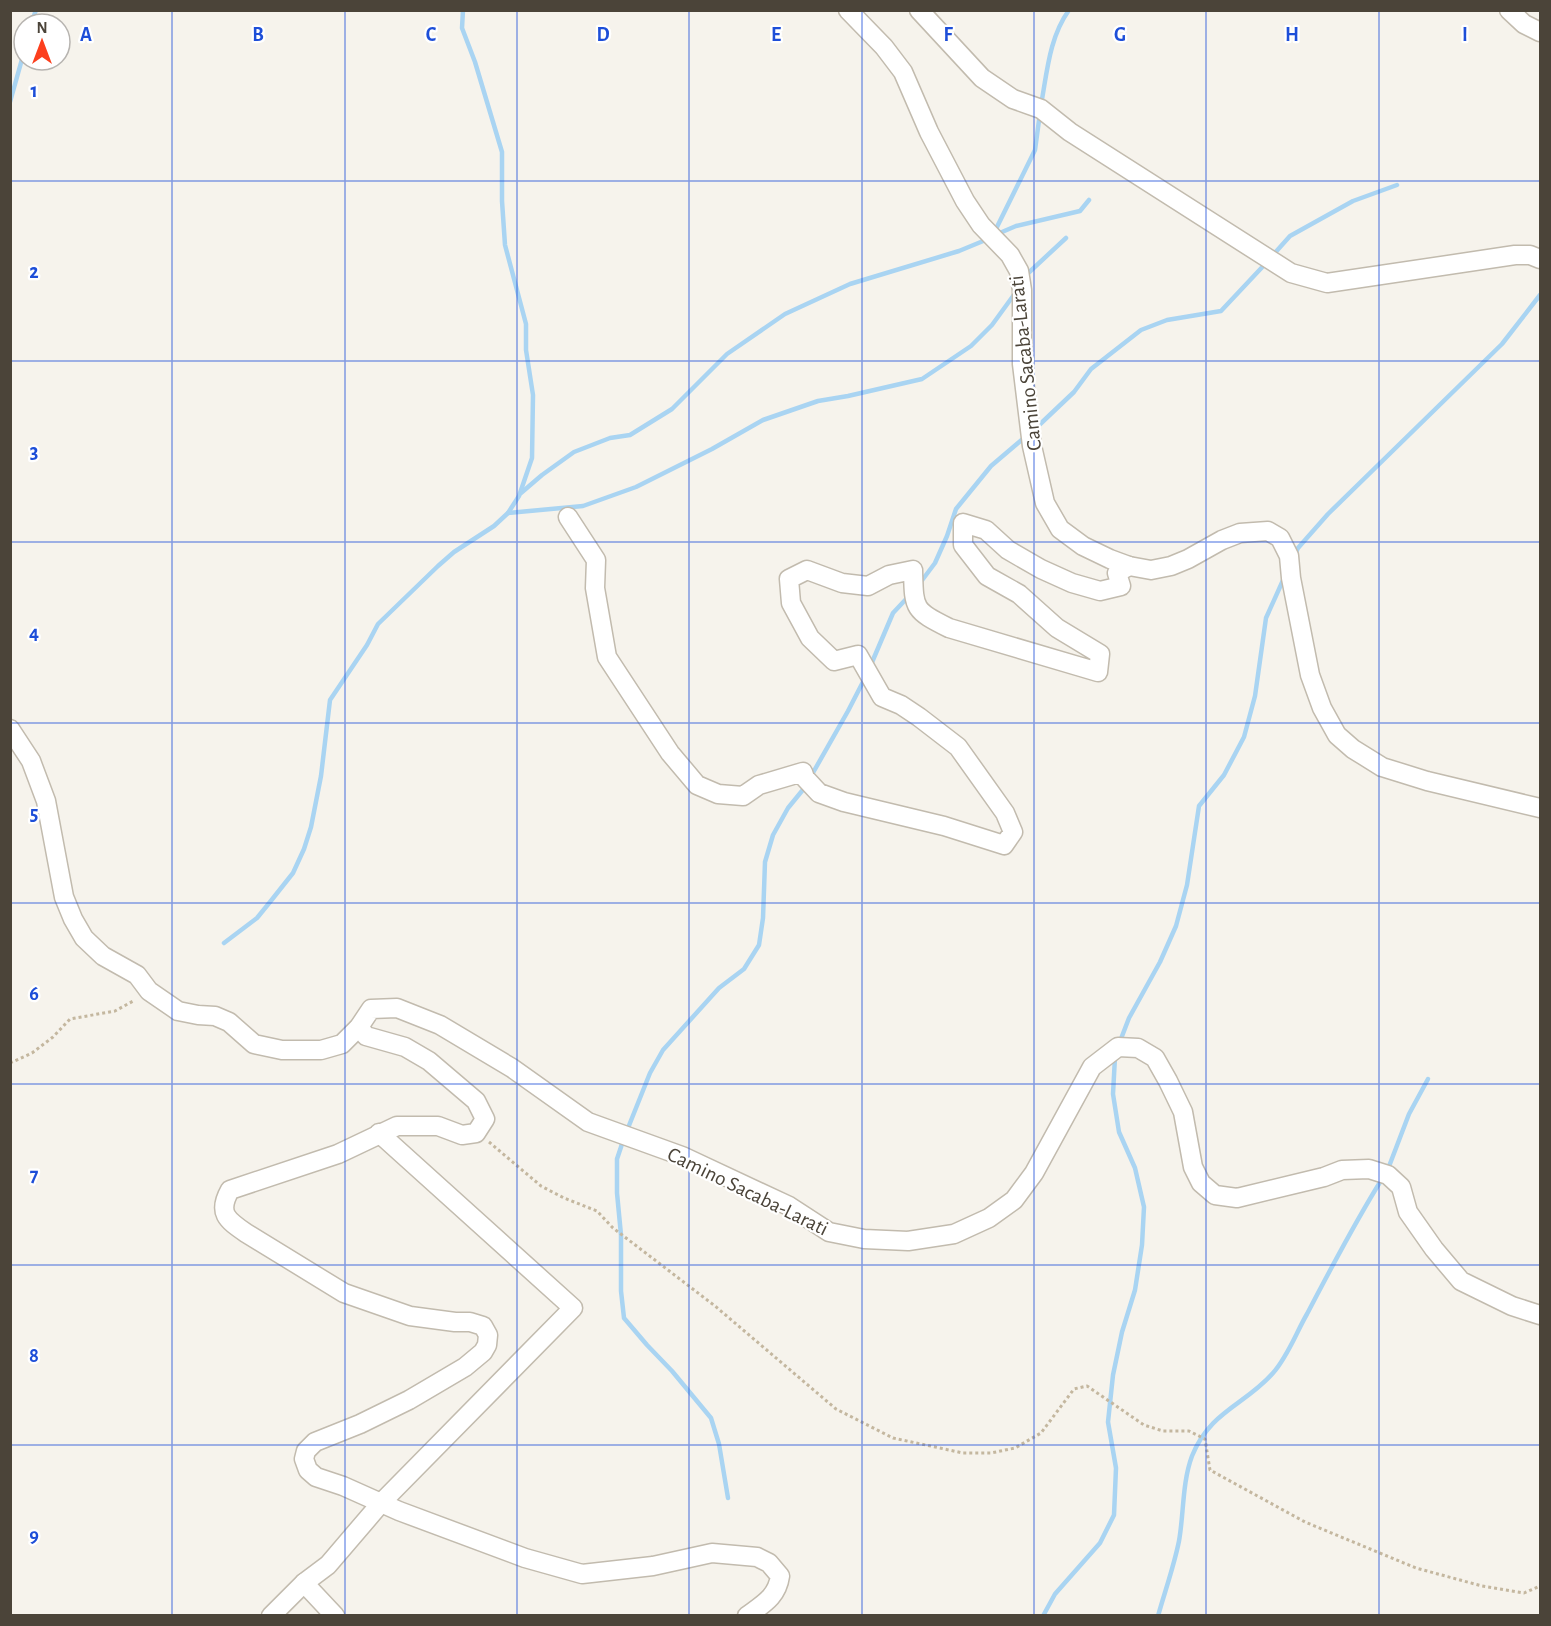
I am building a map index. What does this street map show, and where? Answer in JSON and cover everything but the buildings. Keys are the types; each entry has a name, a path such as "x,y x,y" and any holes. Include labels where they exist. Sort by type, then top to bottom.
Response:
{"street":[{"name":"Camino Sacaba-Larati","path":"848,10 884,47 903,72 929,132 965,201 981,225 1010,255 1019,270 1022,290 1022,364 1032,446 1045,503 1060,529 1083,546 1128,566 1151,570 1171,566 1188,559 1197,552 1240,533 1268,531 1280,538 1289,556 1291,578 1310,675 1322,708 1337,735 1353,749 1382,767 1438,784 1540,808"},
{"path":"919,10 982,78 1013,99 1041,109 1070,132 1291,273 1327,284 1515,255 1530,255 1540,259"},
{"path":"1509,10 1524,24 1540,32"},
{"path":"568,517 596,560 597,607 607,657 670,753 698,785 718,794 743,796 759,785 803,772 805,778 819,793 844,802 944,826 1004,844 1013,832 1005,813 958,747 901,705 882,697 858,655 834,661 810,638 791,603 789,579 807,570 842,583 868,586 889,575 913,570 913,602 926,616 959,631 1098,672 1100,654 1057,628 1019,594 987,576 963,545 963,523 986,530 1008,550 1041,569 1072,583 1100,591 1121,586 1117,573 1128,566"},
{"name":"Camino Sacaba-Larati","path":"10,729 31,760 46,801 64,897 84,938 103,956 136,975 149,991 178,1011 215,1016 229,1022 254,1044 282,1050 321,1050 342,1044 360,1027 371,1009 397,1008 440,1025 502,1062 588,1122 682,1156 789,1206 829,1232 864,1239 908,1241 954,1234 989,1218 1014,1200 1034,1173 1092,1067 1118,1047 1138,1048 1155,1059 1168,1081 1183,1112 1193,1167 1201,1183 1215,1195 1237,1198 1324,1178 1342,1170 1369,1169 1388,1175 1401,1187 1408,1212 1434,1249 1461,1281 1512,1306 1540,1315"},
{"path":"360,1027 366,1036 405,1047 429,1061 476,1101 485,1119 476,1133 462,1135 438,1126 397,1126 328,1158 230,1190 223,1202 223,1210 230,1222 246,1233 344,1293 410,1316 470,1322 483,1326 488,1335 487,1345 483,1352 465,1367 409,1400 360,1424 315,1442 306,1451 304,1459 308,1470 316,1477 525,1558 582,1574 653,1566 712,1553 757,1557 769,1563 780,1576 779,1586 772,1597 747,1616"},
{"path":"271,1616 304,1583 328,1565 381,1503 573,1308 379,1133"},
{"path":"304,1583 335,1616"}],"path":[{"path":"10,1063 32,1053 53,1037 70,1019 115,1011 149,991"},
{"path":"476,1133 541,1186 597,1211 613,1228 716,1306 836,1409 893,1438 963,1453 991,1453 1016,1448 1041,1432 1074,1389 1087,1386 1144,1425 1163,1431 1189,1431 1205,1439 1210,1470 1305,1522 1416,1568 1482,1586 1524,1593 1540,1587"}],"waterway":[{"path":"224,943 257,918 293,873 311,827 321,776 330,700 367,645 378,624 454,552 494,526 508,513 519,496 532,458 533,395 526,350 526,324 505,245 502,152 475,62 462,28 463,10"},
{"path":"1041,105 1053,44 1069,10"},
{"path":"10,102 18,72"},
{"path":"994,233 1035,150 1040,113"},
{"path":"1273,255 1290,236 1353,201 1397,185"},
{"path":"995,235 1016,226 1080,211 1089,200"},
{"path":"1024,277 1066,238"},
{"path":"521,493 574,452 610,438 630,435 672,409 727,354 785,314 850,284 959,251 988,239"},
{"path":"1036,428 1074,392 1091,369 1141,330 1167,320 1221,311 1267,262"},
{"path":"508,513 583,506 636,487 712,449 763,420 818,401 922,379 971,346 992,325 1016,292"},
{"path":"1294,556 1298,548 1328,514 1502,344 1540,295"},
{"path":"920,583 935,563 956,509 991,466 1025,437"},
{"path":"1119,1044 1129,1018 1160,962 1176,926 1187,885 1199,806 1224,775 1244,737 1255,696 1266,618 1284,578"},
{"path":"870,667 893,613 908,597"},
{"path":"810,778 865,678"},
{"path":"626,1133 650,1073 663,1050 719,988 744,969 759,945 763,918 765,862 773,835 788,808 806,786"},
{"path":"1043,1616 1055,1594 1100,1543 1114,1515 1116,1468 1108,1422 1113,1375 1122,1332 1135,1290 1142,1245 1144,1207 1135,1168 1119,1132 1113,1094 1115,1057"},
{"path":"1388,1169 1409,1114 1428,1079"},
{"path":"623,1141 617,1159 617,1193 624,1318 711,1418 719,1444 728,1498"},
{"path":"1158,1616 1179,1541 1185,1487 1192,1456 1208,1429 1218,1418 1262,1384 1278,1366 1343,1245 1382,1179"}]}
